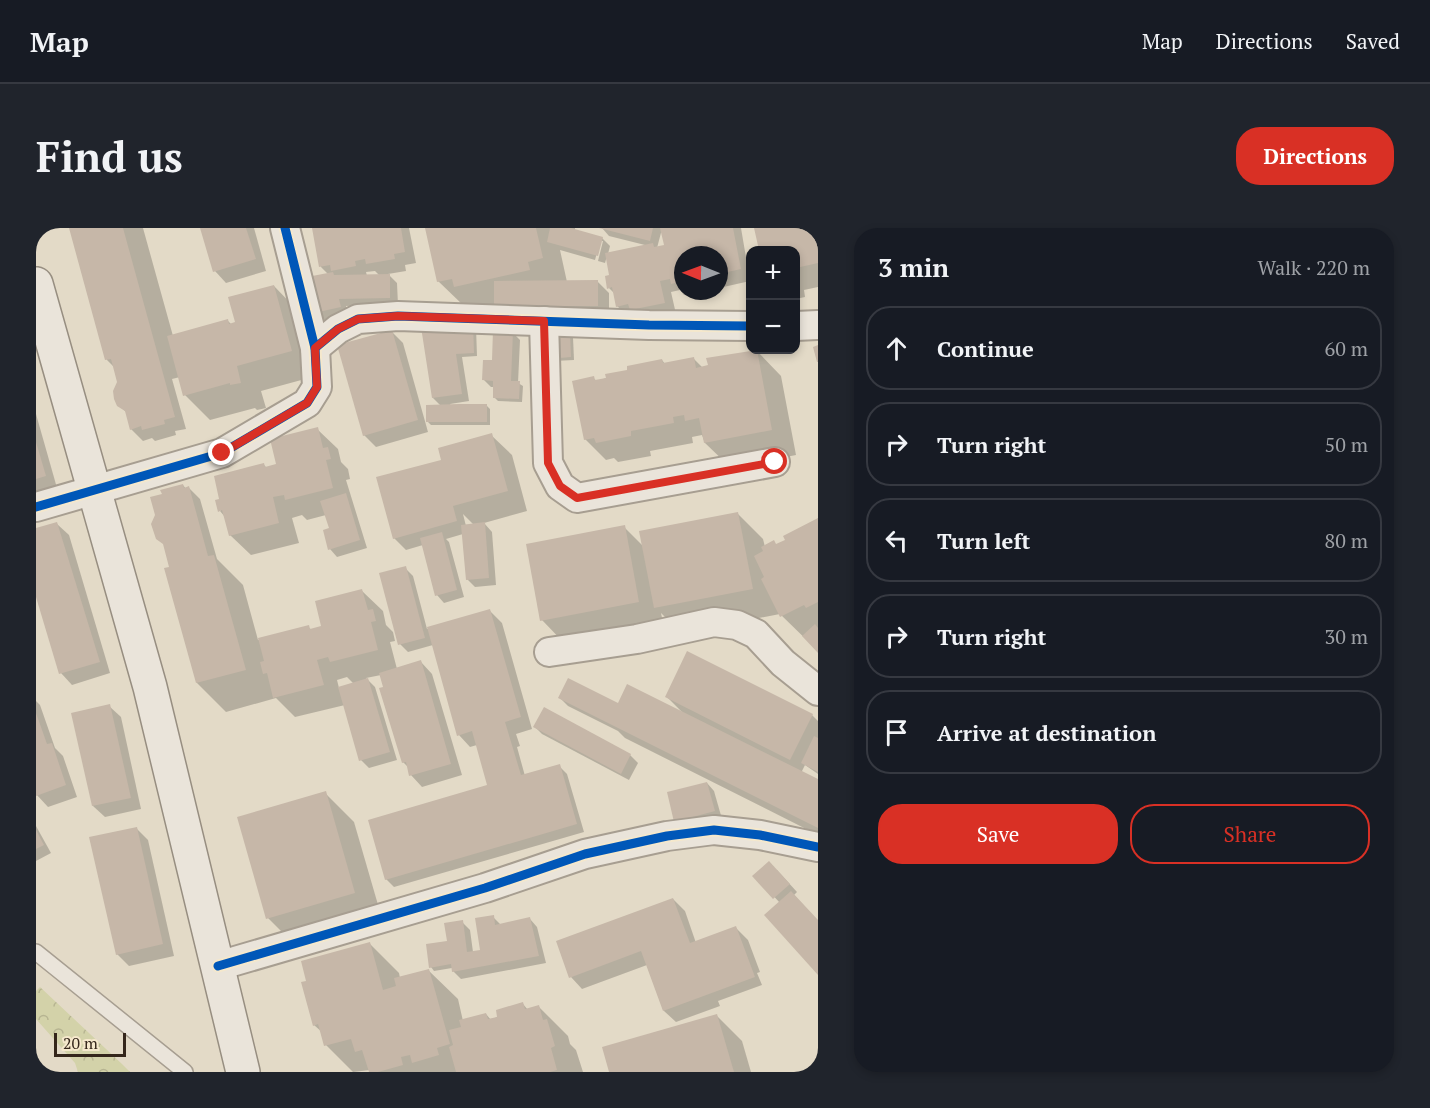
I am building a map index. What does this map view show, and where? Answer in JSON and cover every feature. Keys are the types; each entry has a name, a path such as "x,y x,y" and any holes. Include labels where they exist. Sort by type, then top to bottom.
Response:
{"main road":[{"path":"36,284 150,687 243,1072"}],"street":[{"path":"36,507 94,488 222,453 307,403 317,387 315,348 285,228"},
{"path":"315,348 338,329 358,319 398,316 649,325 746,326"},
{"path":"544,321 548,463 560,486 577,498 775,462"},
{"path":"800,326 818,325"},
{"path":"549,652 637,639 714,622 737,625 756,634 783,663 818,692"},
{"path":"218,966 485,888 585,854 666,836 714,830 760,835 818,847"}],"lane":[{"path":"36,952 185,1072"}],"green space":[{"path":"40,987 130,1072 78,1072 75,1063 36,1019 36,991"}],"building":[{"path":"69,228 123,228 175,417 164,420 165,424 142,430 141,426 130,430 125,411 117,406 113,391 117,382 111,359 105,360"},
{"path":"200,228 246,228 256,259 213,272"},
{"path":"312,228 401,228 405,252 394,254 395,259 366,264 365,259 355,261 356,266 331,271 330,265 319,267"},
{"path":"425,228 536,228 543,258 528,262 530,270 454,287 452,279 437,282"},
{"path":"550,228 571,228 603,237 598,256 547,242"},
{"path":"599,228 653,228 650,241"},
{"path":"660,228 733,228 741,269 728,272 728,246 674,246 674,283 671,284 670,279 660,281 665,303 630,310 628,304 616,307 612,287 607,289 605,276 609,275 605,253 653,243 654,247 664,245"},
{"path":"754,228 818,228 818,263 800,267 800,246 758,246"},
{"path":"333,272 334,275 390,274 390,298 339,299 341,307 314,313 307,277"},
{"path":"598,280 598,306 494,307 494,281"},
{"path":"274,285 292,351 237,366 241,383 230,385 230,383 183,396 167,336 228,319 229,324 235,322 228,297"},
{"path":"473,322 474,353 456,354 462,394 432,398 421,327"},
{"path":"392,330 418,420 363,436 337,345"},
{"path":"493,330 513,331 511,381 520,381 519,399 493,398 493,381 482,380 483,360 492,360"},
{"path":"570,332 571,357 549,359 547,333"},
{"path":"818,345 818,362 817,362 813,347"},
{"path":"746,352 746,354 758,354 772,430 704,443 699,418 685,421 684,415 673,417 674,423 631,431 631,436 596,443 594,438 584,440 572,381 594,376 595,380 606,378 605,374 627,370 627,366 662,359 663,363 694,357 696,368 708,365 706,358"},
{"path":"487,404 487,422 426,422 426,405"},
{"path":"318,427 323,448 328,447 331,459 326,460 333,488 285,500 284,495 273,497 279,523 229,536 222,510 218,512 215,500 219,499 214,476 264,463 265,467 276,464 270,439"},
{"path":"492,433 508,491 453,506 457,521 393,539 376,477 441,460 438,448"},
{"path":"36,442 46,476 36,479"},
{"path":"183,484 184,488 189,486 208,556 214,555 246,670 196,683 164,568 169,567 163,544 156,539 151,524 155,515 150,497 162,494 160,490"},
{"path":"346,493 360,540 328,550 323,530 329,528 320,501"},
{"path":"738,512 753,589 654,608 639,531"},
{"path":"818,518 818,602 806,608 804,605 780,617 761,579 764,577 754,556 763,551 761,547 774,540 776,544 785,540 783,536"},
{"path":"57,522 100,662 59,674 36,597 36,528"},
{"path":"485,522 489,578 466,580 461,525"},
{"path":"625,525 639,602 540,621 526,544"},
{"path":"442,532 457,590 435,596 420,538"},
{"path":"406,566 425,638 398,645 379,573"},
{"path":"362,589 368,610 373,609 376,621 371,622 378,650 330,662 328,657 317,660 324,685 273,698 267,673 263,674 260,662 264,661 258,638 309,625 310,629 321,626 315,601"},
{"path":"490,609 521,717 505,722 521,775 560,764 577,824 385,880 368,820 487,785 472,731 457,736 427,627"},
{"path":"815,624 818,628 818,653 802,636"},
{"path":"687,651 813,714 790,760 665,697"},
{"path":"421,660 451,764 409,776 406,762 402,763 379,688 383,687 379,673"},
{"path":"368,678 390,752 359,761 338,687"},
{"path":"568,678 618,703 627,684 818,779 818,828 558,698"},
{"path":"110,704 131,798 92,806 71,713"},
{"path":"544,707 631,754 621,774 533,727"},
{"path":"36,713 47,744 52,743 66,785 36,796"},
{"path":"814,736 818,738 818,772 801,763"},
{"path":"707,782 715,811 674,822 667,792"},
{"path":"326,791 355,893 266,919 237,817"},
{"path":"137,827 163,944 116,955 89,837"},
{"path":"36,830 44,845 36,849"},
{"path":"769,861 790,884 773,899 752,876"},
{"path":"791,891 818,920 818,975 764,915"},
{"path":"673,898 690,943 736,926 755,977 663,1011 641,951 569,978 556,941"},
{"path":"494,915 495,925 530,917 539,956 452,972 451,964 429,968 426,944 447,941 444,923 463,920 467,952 480,950 475,918"},
{"path":"370,942 383,990 396,986 394,978 429,969 450,1044 437,1048 439,1055 412,1063 410,1055 401,1057 403,1065 378,1072 369,1072 362,1050 355,1052 351,1039 324,1046 318,1024 313,1026 301,982 306,981 301,961"},
{"path":"523,1002 525,1009 539,1005 543,1020 547,1019 555,1046 551,1048 557,1070 550,1072 456,1072 449,1047 453,1045 449,1030 461,1027 459,1020 486,1013 488,1019 497,1017 496,1010"},
{"path":"717,1014 734,1072 609,1072 602,1047"}],"cycle path":[{"path":"36,507 222,453 307,403 317,387 315,348 285,228"},
{"path":"315,348 338,329 358,319 398,316 649,325 746,326"},
{"path":"218,966 485,888 585,854 667,836 714,830 760,835 818,847"}],"route":[{"path":"222,453 307,403 317,387 315,348 338,329 358,319 398,316 544,321 548,463 560,486 577,498 775,462"}]}
